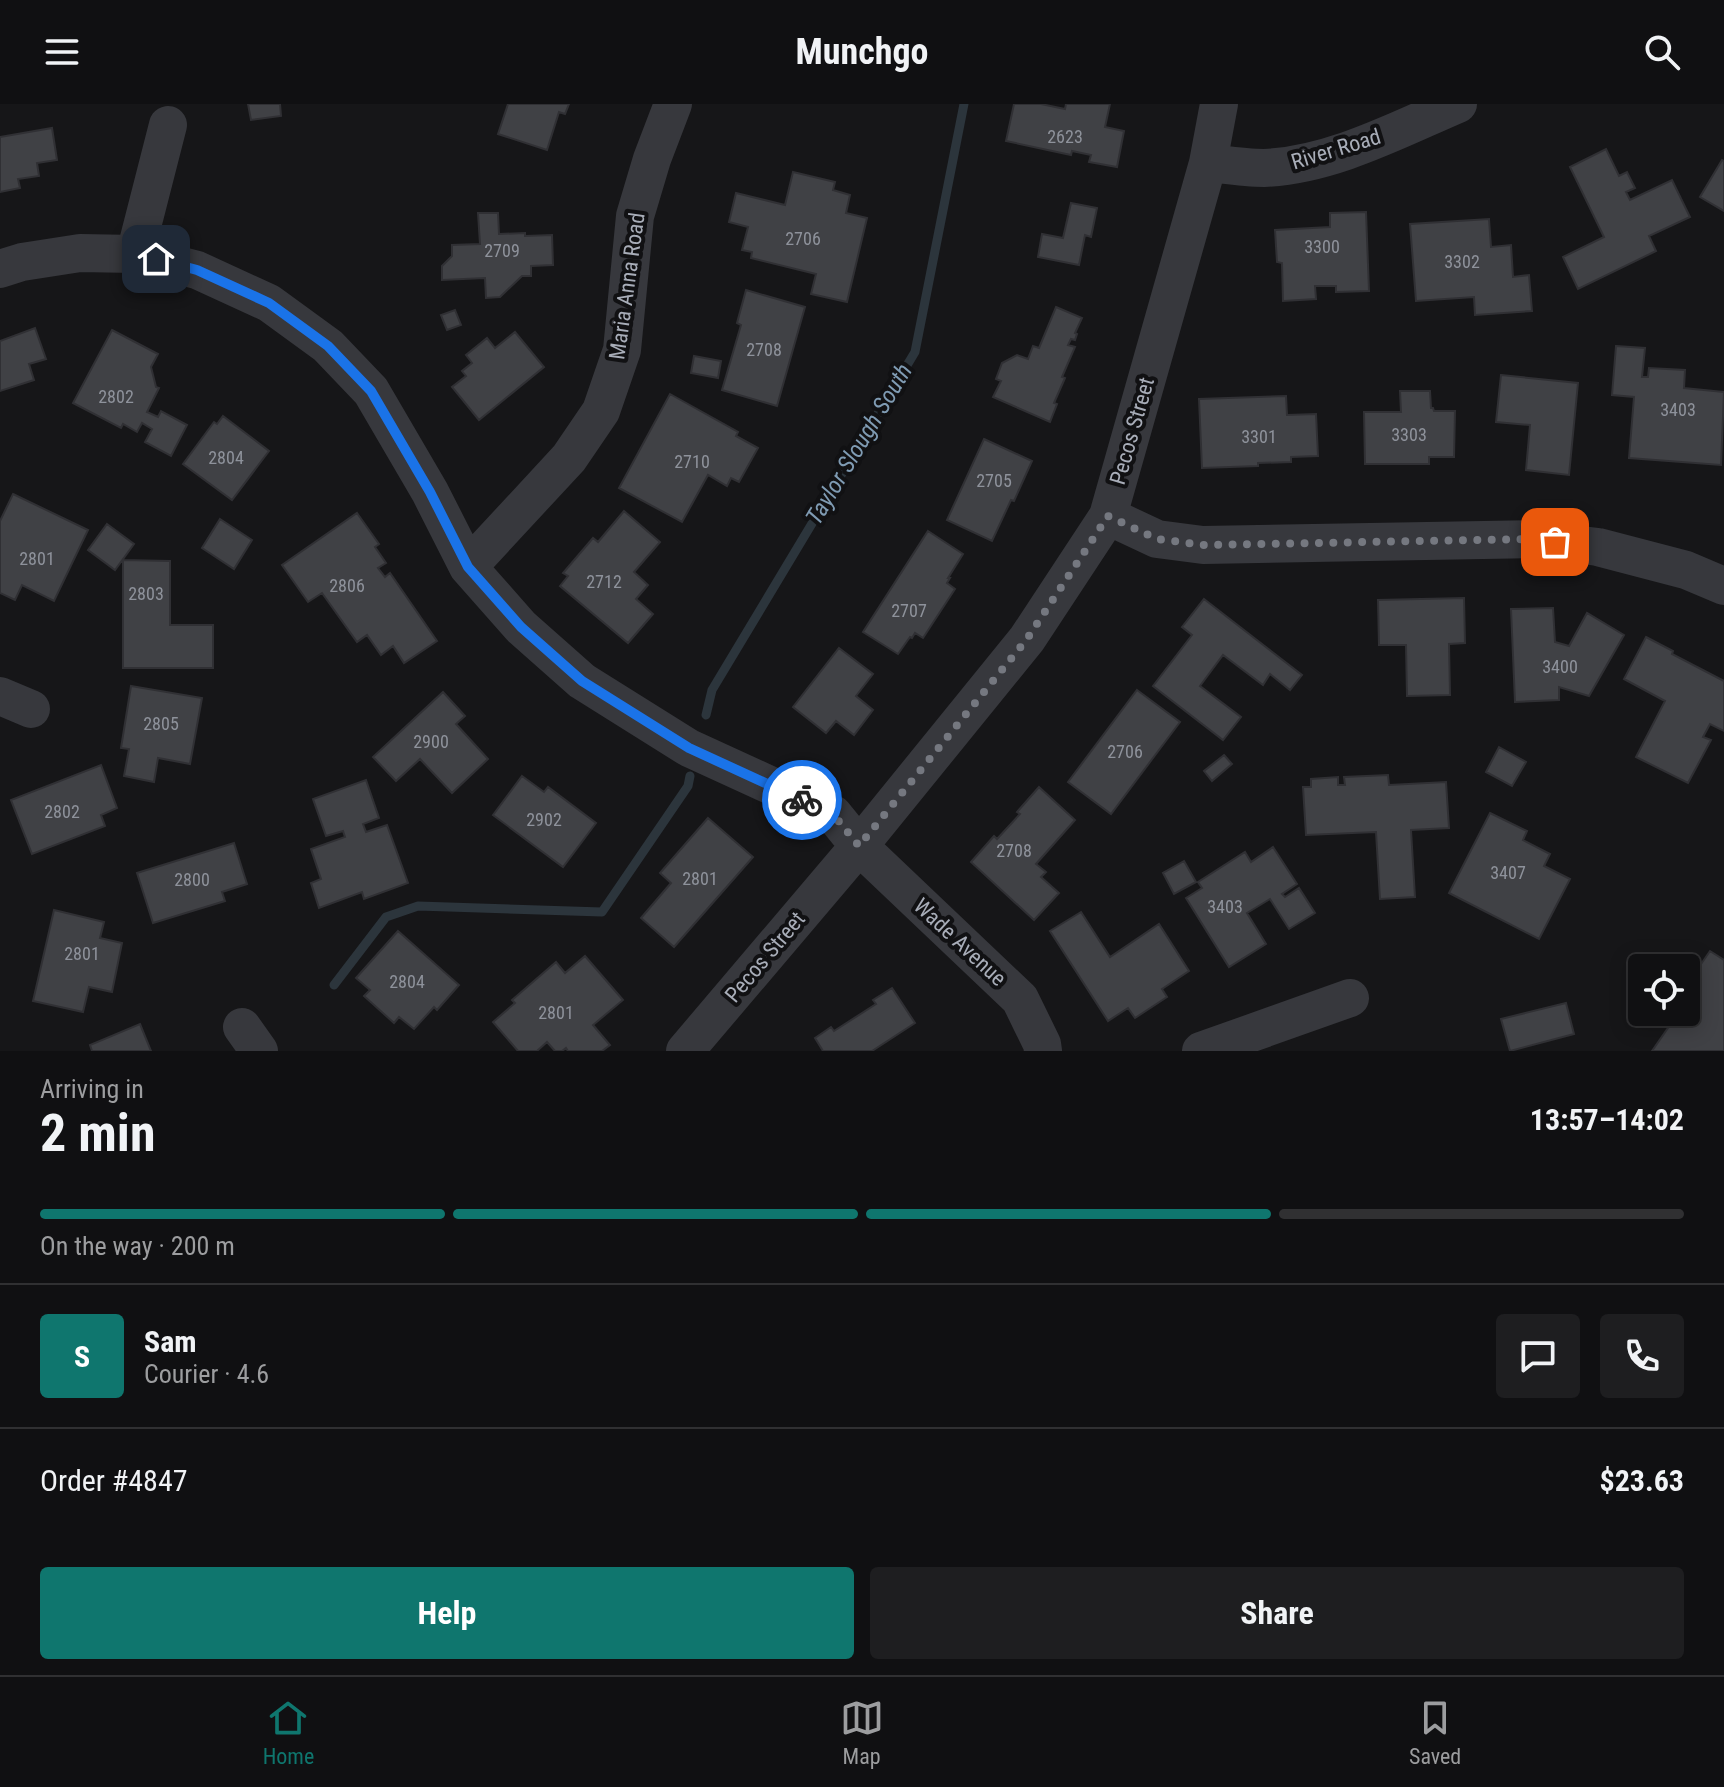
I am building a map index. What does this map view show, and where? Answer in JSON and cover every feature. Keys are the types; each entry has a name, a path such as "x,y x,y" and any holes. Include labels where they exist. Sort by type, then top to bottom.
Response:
{"street":[{"name":"Maria Anna Road","path":"468,567 569,458 601,411 622,350 635,216 673,104"},
{"name":"Pecos Street","path":"685,1051 859,846 1027,639 1108,516 1208,163 1219,104"},
{"name":"River Road","path":"1208,163 1262,168 1297,164 1350,150 1458,104"},
{"path":"135,254 168,125"},
{"name":"Wade Avenue","path":"0,269 22,262 80,253 135,254 197,270 269,303 328,346 371,391 430,492 468,567 521,627 582,681 689,748 833,814 859,846 1020,999 1043,1051"},
{"path":"1108,516 1157,539 1203,545 1534,539 1598,547 1686,570 1724,586"},
{"path":"1201,1051 1350,998"}],"building":[{"path":"248,104 280,104 281,116 251,120"},
{"path":"508,104 569,104 565,114 559,112 547,150 498,134"},
{"path":"1014,104 1041,104 1065,109 1066,104 1110,104 1105,127 1124,131 1117,167 1089,162 1091,155 1072,151 1071,155 1006,141"},
{"path":"52,128 57,160 37,163 39,176 18,179 20,188 0,192 0,137"},
{"path":"1606,149 1619,176 1627,172 1635,188 1626,192 1630,200 1672,180 1690,217 1649,236 1656,251 1578,289 1563,257 1604,237 1570,167"},
{"path":"1724,161 1724,211 1700,197"},
{"path":"793,172 835,182 833,190 850,195 846,213 867,218 847,302 811,294 816,274 751,258 752,252 742,250 748,227 729,222 736,193 785,205"},
{"path":"1071,203 1097,208 1091,237 1085,235 1079,265 1038,257 1042,234 1063,238"},
{"path":"1366,212 1369,291 1336,292 1336,286 1315,286 1316,299 1283,301 1282,263 1277,262 1275,230 1330,227 1330,213"},
{"path":"478,213 498,213 499,234 552,235 553,265 531,266 531,276 522,276 500,297 486,298 485,278 442,280 442,266 452,256 452,245 480,244"},
{"path":"1489,219 1491,247 1511,245 1513,277 1529,275 1532,311 1475,315 1474,297 1416,301 1410,224"},
{"path":"746,290 805,307 777,406 722,390 741,325 737,323"},
{"path":"1056,307 1082,318 1075,340 1071,339 1068,345 1075,347 1062,377 1065,378 1050,422 993,397 1001,381 996,379 1002,363 1017,355 1028,359 1033,346 1039,348"},
{"path":"455,310 461,325 447,330 441,315"},
{"path":"35,328 46,359 29,364 34,380 0,391 0,341"},
{"path":"112,330 158,354 151,367 156,387 159,388 147,412 158,417 161,411 187,425 171,456 145,442 152,429 142,423 137,432 123,424 121,428 73,403"},
{"path":"515,332 544,367 479,420 452,387 466,376 462,371 472,363 466,355 487,338 495,348"},
{"path":"1616,346 1645,348 1642,377 1648,377 1649,368 1685,370 1684,388 1724,392 1721,465 1629,458 1634,397 1612,395"},
{"path":"694,356 721,361 718,378 691,373"},
{"path":"1501,375 1578,383 1569,475 1526,470 1530,425 1496,422"},
{"path":"1400,391 1430,391 1434,411 1455,411 1454,457 1429,457 1429,464 1365,464 1364,412 1401,412"},
{"path":"670,394 738,432 736,436 758,448 739,482 731,478 727,486 708,475 682,522 619,488"},
{"path":"1286,396 1287,415 1316,414 1318,456 1291,457 1291,462 1258,463 1258,466 1202,468 1199,399"},
{"path":"223,416 269,451 232,500 183,464 214,422 217,424"},
{"path":"984,439 1032,461 992,541 947,520"},
{"path":"13,494 88,530 54,601 22,585 15,600 0,593 0,521"},
{"path":"624,511 660,542 634,572 648,585 636,599 653,614 628,643 560,586 568,576 563,573 593,538 598,542"},
{"path":"357,513 379,544 375,547 386,563 378,568 385,577 390,573 437,641 404,663 393,646 381,655 367,635 357,642 322,593 308,602 282,565"},
{"path":"220,519 252,540 234,569 202,548"},
{"path":"107,524 134,544 115,570 88,550"},
{"path":"928,531 963,554 948,578 947,583 955,589 923,638 915,633 898,654 863,632"},
{"path":"123,560 170,561 170,625 213,625 213,668 123,668"},
{"path":"1464,598 1465,643 1449,644 1450,695 1407,696 1406,645 1379,645 1378,600"},
{"path":"1204,599 1302,675 1290,690 1270,674 1263,685 1223,655 1200,686 1241,717 1223,740 1153,686 1192,635 1182,627"},
{"path":"1553,608 1555,642 1569,646 1587,613 1624,635 1589,696 1559,687 1559,700 1515,702 1511,609"},
{"path":"1646,637 1724,681 1724,731 1710,724 1703,737 1711,740 1688,783 1636,757 1665,701 1624,679"},
{"path":"839,648 873,674 856,696 873,710 854,735 836,721 826,733 793,707"},
{"path":"131,686 202,698 190,764 158,758 154,782 124,776 129,749 121,748"},
{"path":"1137,690 1180,722 1111,814 1068,782"},
{"path":"443,692 465,716 456,724 488,759 452,793 420,759 396,781 373,757"},
{"path":"1499,747 1526,762 1512,786 1486,772"},
{"path":"1224,755 1232,764 1212,781 1204,771"},
{"path":"101,765 117,808 101,815 105,826 32,854 11,800"},
{"path":"1388,775 1389,785 1446,782 1449,828 1411,830 1415,897 1380,899 1376,832 1306,835 1303,787 1311,787 1311,779 1338,777 1338,785 1345,785 1344,777"},
{"path":"522,776 544,792 548,787 596,823 563,867 493,815"},
{"path":"366,780 379,818 363,824 366,832 387,825 408,883 364,899 362,892 319,908 311,883 321,879 311,849 345,837 343,831 326,836 313,799"},
{"path":"1039,787 1075,820 1036,864 1046,872 1041,877 1059,893 1034,920 971,862 994,836 997,839 1020,814 1017,812"},
{"path":"1490,813 1527,831 1523,840 1550,854 1544,866 1570,879 1539,939 1449,893"},
{"path":"708,818 753,857 674,947 641,918 671,883 660,873"},
{"path":"234,843 247,884 222,892 225,901 153,923 137,873"},
{"path":"1273,847 1297,884 1282,894 1285,897 1299,888 1315,913 1289,929 1270,899 1247,913 1266,944 1229,967 1186,898 1202,888 1198,882 1245,852 1251,862"},
{"path":"1184,861 1196,882 1174,894 1163,873"},
{"path":"54,910 104,922 100,938 122,943 112,992 89,987 83,1012 33,1001"},
{"path":"1081,912 1110,957 1159,924 1189,971 1162,989 1167,997 1135,1018 1128,1008 1108,1021 1050,931"},
{"path":"398,931 459,985 437,1010 434,1007 414,1029 399,1017 394,1023 364,996 370,990 356,978"},
{"path":"1710,951 1724,960 1724,1051 1652,1051 1669,1026 1700,1026 1700,966"},
{"path":"585,956 623,1000 593,1025 610,1045 602,1051 568,1051 566,1048 555,1051 547,1042 537,1051 518,1051 493,1022 515,1003 512,1000 556,962 565,973"},
{"path":"892,988 915,1023 872,1051 823,1051 815,1038 831,1027 834,1031 876,1004 873,1000"},
{"path":"1566,1003 1574,1034 1510,1051 1501,1019"},
{"path":"140,1024 151,1051 92,1051 90,1045"}],"waterway":[{"name":"Taylor Slough South","path":"706,715 712,690 915,352 964,104"},
{"name":"Taylor Slough South","path":"334,985 386,917 418,906 602,912 688,786 690,776"}],"way so far":[{"path":"802,800 833,814 859,846 1027,639 1108,516 1157,539 1203,545 1534,539 1555,542"}],"route":[{"path":"156,259 197,270 269,303 328,346 371,391 430,492 468,567 521,627 582,681 689,748 802,800"}]}
